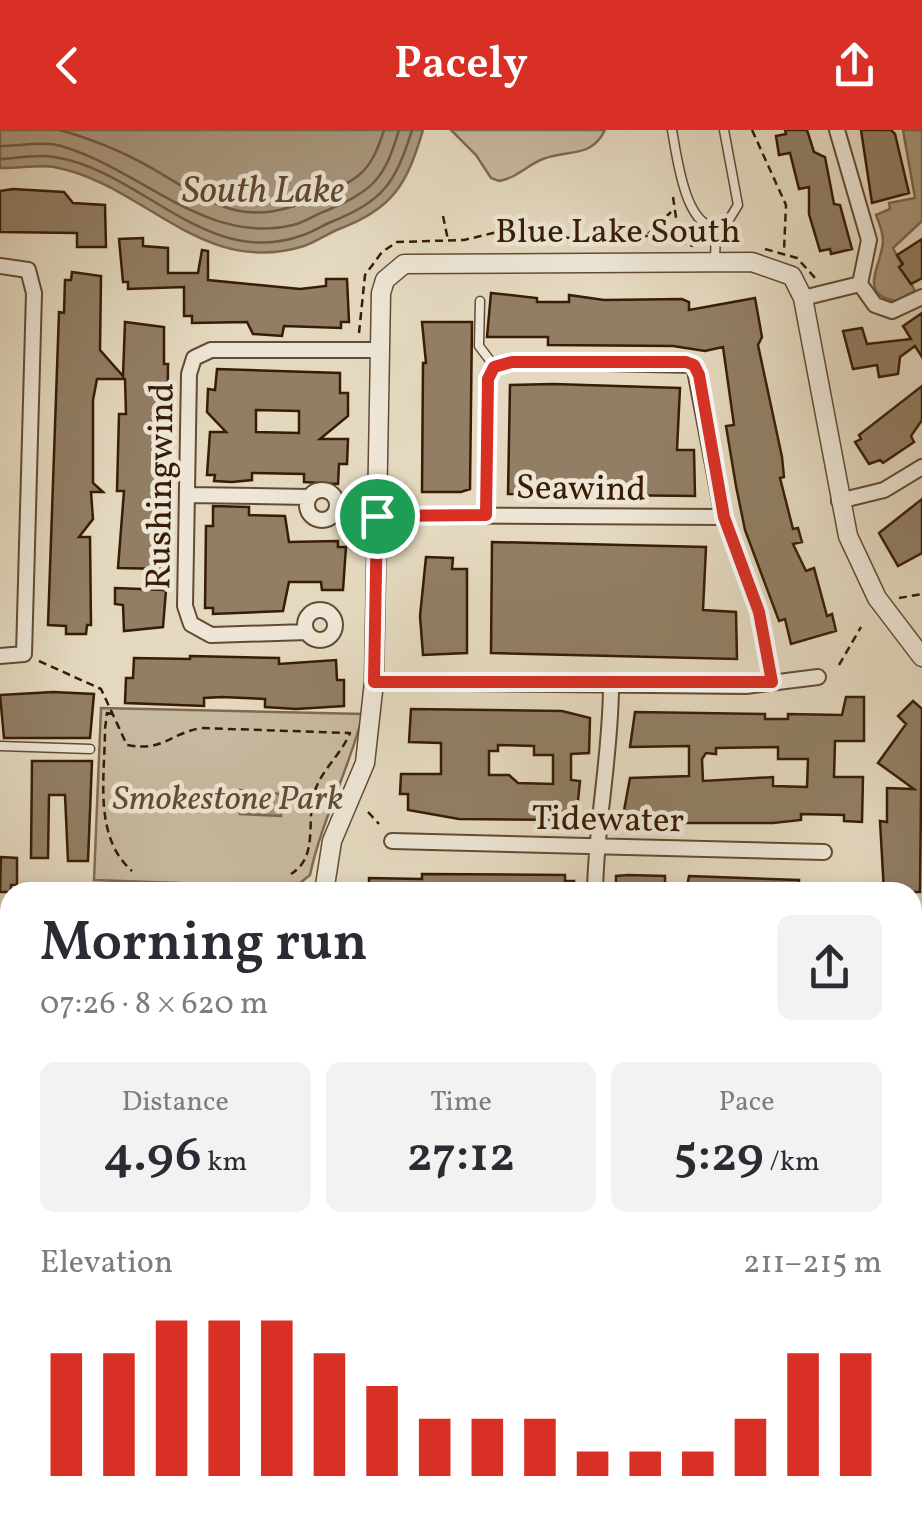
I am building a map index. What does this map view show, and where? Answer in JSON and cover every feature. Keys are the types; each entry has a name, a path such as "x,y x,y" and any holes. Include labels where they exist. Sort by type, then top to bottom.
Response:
{"street":[{"path":"837,130 870,240 860,284 866,296 883,310 892,311 922,297"},
{"name":"Blue Lake South","path":"379,350 381,292 394,270 416,261 752,262 783,270 792,276 803,298 838,501 848,536 878,598 922,657"},
{"path":"0,266 28,270 33,279 24,654 0,656"},
{"path":"803,298 860,284"},
{"name":"Rushingwind","path":"307,632 210,635 192,624 185,606 189,374 194,358 211,350 379,350"},
{"path":"326,882 332,842 365,763 374,682 379,350"},
{"path":"486,515 488,379 494,367 512,362 694,365 724,517 759,612 772,682"},
{"path":"838,501 884,490 922,467"},
{"path":"189,495 309,497"},
{"name":"Seawind","path":"377,516 724,517"},
{"path":"374,682 611,685 772,682 818,677"},
{"path":"595,882 609,750 611,685"},
{"name":"Tidewater","path":"392,840 824,852"}],"lane":[{"path":"672,130 692,211 704,225 716,230 725,226 738,205 724,130"},
{"path":"714,262 716,230"},
{"path":"480,301 479,346 494,367"},
{"path":"0,746 90,748"}],"path":[{"path":"752,130 786,205 783,270"},
{"path":"674,186 672,210 679,240"},
{"path":"647,236 672,210"},
{"path":"442,216 449,241"},
{"path":"435,242 443,230"},
{"path":"894,599 922,594"},
{"path":"839,665 861,628"},
{"path":"24,654 101,689 126,746 160,747 186,731 201,728 350,733 318,784 310,809 308,853 291,874"},
{"path":"112,714 107,713 105,824 116,851 132,872"},
{"path":"368,812 379,824"}],"green space":[{"path":"451,130 605,130 586,149 543,159 499,181 491,178 476,155"},
{"name":"Smokestone Park","path":"101,708 363,714 310,875 301,882 94,880"}],"water":[{"name":"South Lake","path":"0,130 423,130 404,180 373,213 304,246 267,252 234,250 204,240 87,177 48,166 0,168"},
{"path":"903,130 922,130 922,221 893,248 915,291 896,301 885,298 875,288 883,240 876,215 890,209 889,203 915,198"},
{"path":"240,790 280,794 281,816 240,814"}],"building":[{"path":"785,130 807,130 814,152 825,157 834,204 840,205 852,249 831,254 830,249 820,251 809,214 809,187 799,189 790,153 779,155 776,136 786,134"},
{"path":"861,130 891,130 895,134 909,193 872,203"},
{"path":"0,191 64,192 73,203 105,205 106,247 77,247 77,233 0,232"},
{"path":"143,238 143,246 168,248 168,273 198,273 202,250 208,251 208,280 300,289 326,286 326,279 347,279 349,322 341,322 341,328 284,326 282,336 253,334 247,322 192,323 192,316 184,316 184,287 128,289 128,282 123,282 119,239"},
{"path":"922,239 922,278 911,284 899,267 903,264 897,255"},
{"path":"72,272 101,276 100,350 123,376 125,322 164,327 164,364 168,364 167,453 160,455 160,477 167,477 165,569 118,568 124,491 117,491 119,414 126,414 125,379 97,379 93,400 93,483 103,492 91,492 93,519 79,537 90,537 91,625 87,625 86,634 66,634 66,626 48,625 59,312 64,313 65,280 71,280"},
{"path":"491,293 537,298 537,302 569,302 569,295 604,300 682,299 689,302 689,310 755,298 762,337 758,345 782,457 784,477 780,478 793,529 798,528 802,542 793,544 806,571 814,568 827,616 832,614 836,631 791,644 785,619 779,621 745,530 736,486 726,426 734,425 723,347 705,351 673,346 548,345 548,337 487,337"},
{"path":"922,313 922,357 915,346 900,357 898,374 879,377 877,365 853,369 843,331 862,328 867,344 911,339 903,326"},
{"path":"422,322 472,322 470,489 461,492 422,492 426,363"},
{"path":"217,369 340,373 340,393 348,393 348,416 320,439 348,439 347,464 339,464 338,484 304,482 304,474 252,473 252,480 214,481 215,475 207,475 210,432 226,432 207,412 208,389 215,390","holes":["256,410 299,411 299,433 256,432"]},
{"path":"510,385 680,388 677,450 694,450 695,496 508,494"},
{"path":"922,386 922,420 911,436 914,442 883,463 880,460 869,464 855,442 861,439 859,435"},
{"path":"922,499 922,553 898,566 879,533"},
{"path":"213,506 249,507 249,515 285,516 289,542 338,541 338,547 346,547 343,590 322,590 321,582 289,582 283,611 213,614 213,608 205,608 206,526 213,526"},
{"path":"492,542 706,547 703,610 736,612 737,659 491,653"},
{"path":"426,557 453,558 452,569 467,569 467,653 423,655 420,616"},
{"path":"115,588 166,590 163,627 124,631 123,605 115,604"},
{"path":"134,658 279,658 279,664 336,660 337,680 344,680 344,706 265,707 265,699 222,697 204,698 204,706 125,703 126,678 133,678"},
{"path":"94,694 90,738 4,738 0,695"},
{"path":"846,697 864,697 864,741 835,741 834,777 863,777 862,822 844,821 844,815 801,814 801,820 773,823 637,823 623,816 630,778 689,776 689,746 630,747 635,712 765,714 765,719 788,719 788,714 842,715","holes":["778,747 778,759 808,759 807,787 773,786 773,777 703,781 702,759 706,753 716,754 716,748"]},
{"path":"913,701 922,709 920,882 883,882 880,821 887,822 887,788 914,789 878,763 906,724 898,716"},
{"path":"411,709 562,711 590,718 589,753 571,754 571,780 580,781 576,820 459,819 408,810 408,794 400,794 401,774 441,774 441,743 409,742","holes":["498,745 534,746 534,755 553,755 553,784 518,783 509,775 489,775 489,751 498,751"]},
{"path":"32,761 92,761 88,861 68,861 65,795 49,795 48,858 31,858"},
{"path":"1,857 17,858 17,882 0,882"},
{"path":"422,874 565,875 565,881 574,882 369,882 369,878 422,879"},
{"path":"616,876 665,876 665,882 616,882"},
{"path":"689,876 799,880 799,882 688,882"}],"route":[{"path":"512,362 694,365 701,384 724,517 759,612 772,682 746,686 374,682 377,516 486,515 488,379 494,367 512,362"}]}
